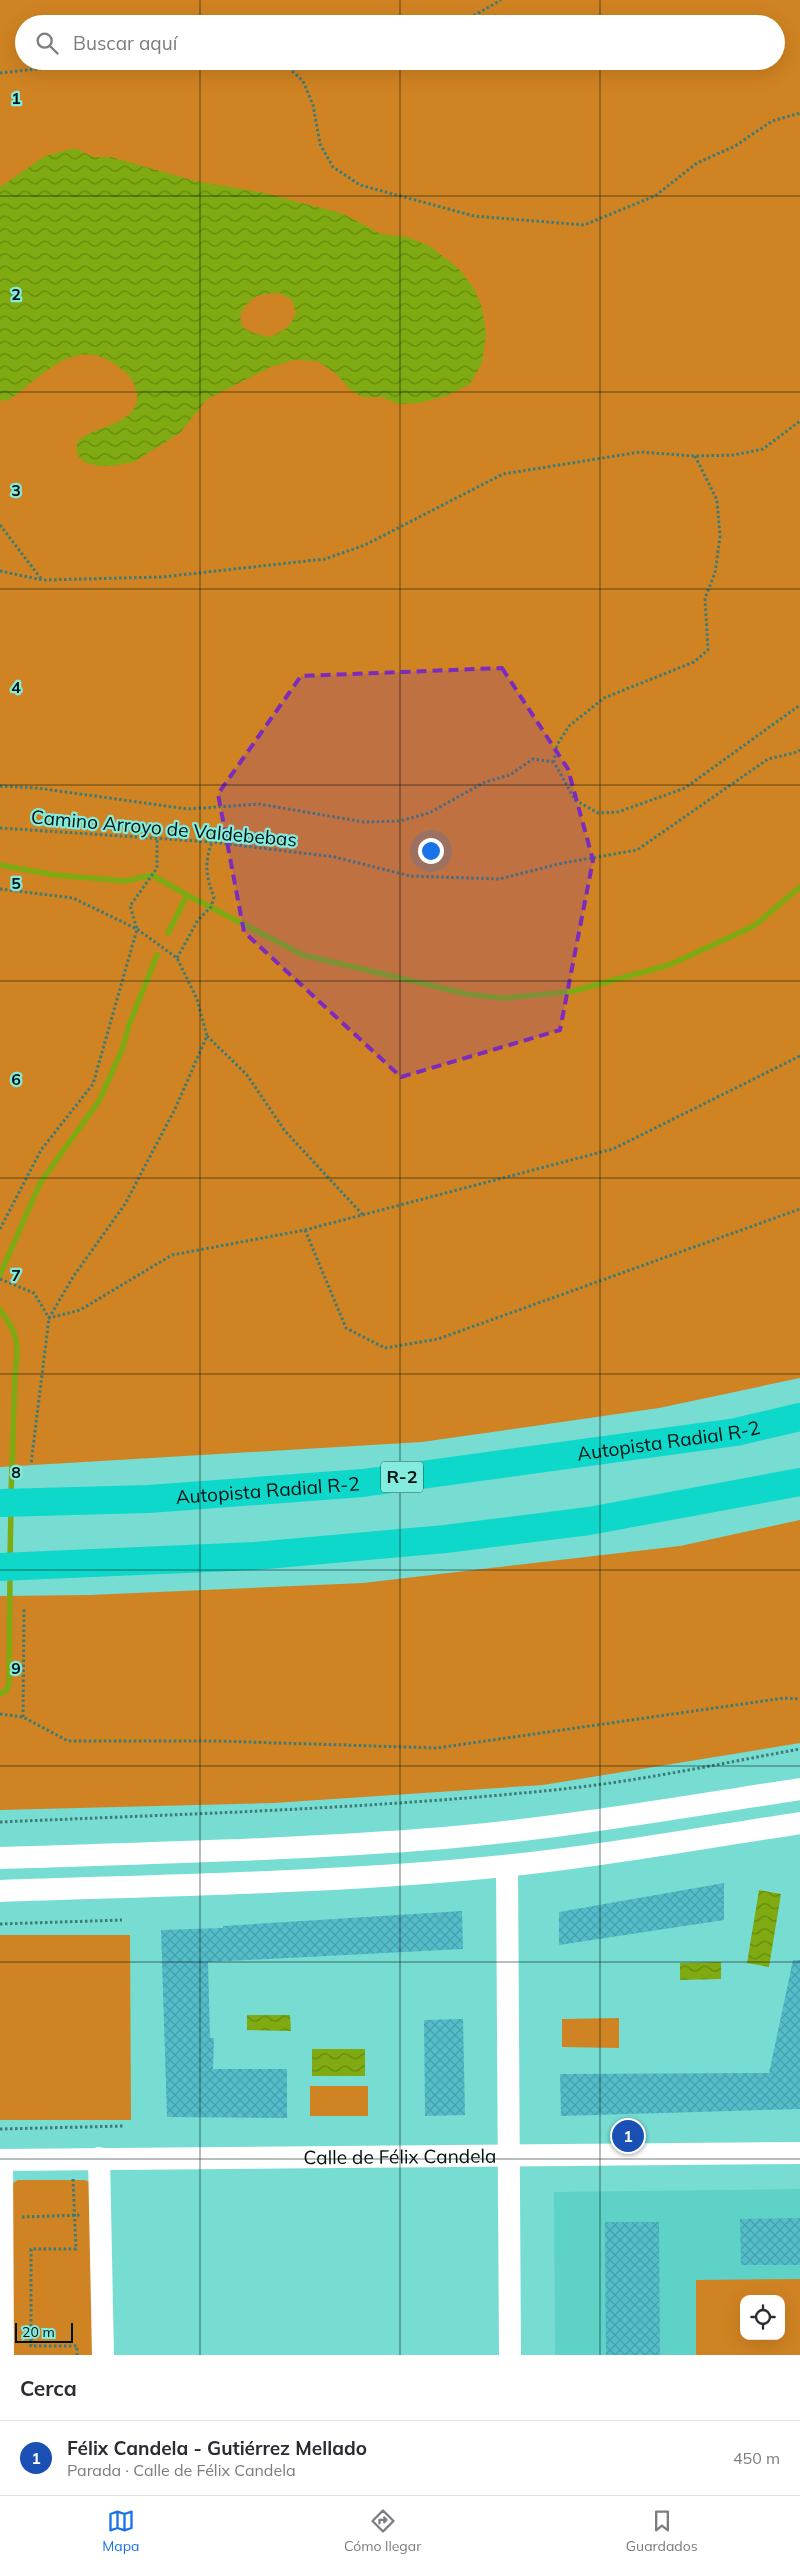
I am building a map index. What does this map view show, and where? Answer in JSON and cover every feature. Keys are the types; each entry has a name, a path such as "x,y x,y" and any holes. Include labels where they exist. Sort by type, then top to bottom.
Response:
{"highway":[{"name":"Autopista Radial R-2","path":"0,1503 149,1499 364,1483 736,1432 800,1417"},
{"path":"0,1567 255,1556 445,1539 589,1521 800,1482"}],"street":[{"path":"0,1858 275,1850 444,1838 558,1825 800,1789"},
{"path":"0,1891 276,1882 507,1866 800,1823"},
{"path":"507,1866 510,2355"},
{"name":"Calle de Félix Candela","path":"1,2160 800,2153"},
{"path":"98,2158 103,2355"},
{"path":"1,2160 3,2355"}],"path":[{"path":"477,15 501,0"},
{"path":"0,74 33,70"},
{"path":"291,70 303,81 314,105 320,144 333,167 360,185 474,216 584,225 655,196 696,163 735,146 772,121 800,112"},
{"path":"0,571 42,580 162,577 325,559 365,545 503,474 640,452 695,456 734,455 763,449 800,421"},
{"path":"695,456 717,500 720,537 715,573 705,598 708,650 694,662 604,698 569,726 557,745 554,762 575,800 598,813 618,812 686,788 800,705"},
{"path":"0,525 42,580"},
{"name":"Camino Arroyo de Valdebebas","path":"0,828 212,842 334,857 410,876 500,879 563,863 637,850 768,759 800,750"},
{"path":"0,786 37,788 188,809 259,804 364,822 400,821 429,813 486,782 510,775 533,759 554,762"},
{"path":"0,1229 41,1150 93,1084 137,929 130,906 157,868 157,838"},
{"path":"177,958 198,920 211,907 214,897 207,879 206,865 212,842"},
{"path":"0,889 73,898 137,929 177,958 197,998 207,1036 247,1075 285,1132 363,1215"},
{"path":"31,1464 49,1318 73,1277 125,1204 175,1109 207,1036"},
{"path":"49,1318 80,1310 172,1255 305,1230 613,1149 800,1056"},
{"path":"305,1230 346,1328 385,1348 438,1339 800,1209"},
{"path":"0,1279 34,1293 49,1318"},
{"path":"23,1717 24,1608"},
{"path":"0,1714 23,1717 68,1741 217,1741 437,1748 784,1698 800,1698"},
{"path":"0,1822 273,1810 554,1790 800,1749"},
{"path":"0,1924 122,1920"},
{"path":"0,2129 124,2126"},
{"path":"73,2179 76,2249 31,2249 31,2346 77,2346 77,2355"},
{"path":"20,2217 87,2215"}],"highlighted area":[{"path":"502,668 568,769 593,860 560,1030 401,1077 244,932 218,794 301,676"}],"shaded area":[{"path":"0,0 800,0 800,1378 659,1408 422,1442 0,1467"},
{"path":"800,1520 800,1743 543,1785 273,1803 0,1810 0,1596 89,1595 363,1583 680,1546"},
{"path":"0,1935 130,1935 131,2120 0,2120"},
{"path":"619,2018 619,2048 562,2047 562,2019"},
{"path":"310,2086 368,2086 368,2116 310,2116"},
{"path":"18,2180 84,2180 94,2183 95,2355 10,2355 9,2185"},
{"path":"800,2189 800,2355 555,2355 554,2192"},
{"path":"800,2279 800,2355 696,2355 696,2280"}],"water":[{"path":"75,148 93,157 111,157 195,181 264,193 344,214 381,234 407,237 428,245 457,267 474,288 482,308 486,334 482,363 470,384 446,396 419,403 398,404 382,397 362,397 351,390 335,373 317,361 294,360 271,367 207,399 180,433 134,462 112,466 98,466 84,462 77,454 77,442 91,433 123,419 135,407 137,399 136,390 131,378 110,361 94,355 79,355 64,360 50,368 7,401 0,400 0,187 45,156","holes":["280,293 292,300 296,314 288,327 271,337 253,333 242,327 240,315 248,303 256,297"]},
{"path":"759,1890 781,1894 769,1967 747,1963"},
{"path":"721,1962 721,1979 680,1980 680,1963"},
{"path":"247,2015 290,2015 291,2031 247,2030"},
{"path":"312,2049 365,2049 365,2076 312,2076"}],"building":[{"path":"724,1883 724,1920 559,1945 559,1912"},
{"path":"462,1911 463,1949 208,1962 210,2038 214,2038 213,2069 287,2069 287,2118 167,2117 161,1930 223,1928 223,1926"},
{"path":"793,1960 800,1960 800,2109 561,2116 560,2074 769,2073"},
{"path":"463,2019 465,2115 425,2116 424,2020"},
{"path":"800,2218 800,2265 741,2265 740,2219"},
{"path":"605,2222 659,2222 660,2355 606,2355"}],"waterway":[{"path":"0,865 55,875 126,881 152,875 303,955 467,994 502,998 570,992 669,965 754,926 800,887"},
{"path":"168,933 187,895"},
{"path":"0,1275 40,1183 99,1101 122,1050 129,1025 157,955"},
{"path":"0,1310 14,1332 17,1347 11,1495"},
{"path":"10,1560 11,1509"},
{"path":"0,1694 7,1690 9,1683 10,1574"}],"place":[{"name":"Félix Candela - Gutiérrez Mellado","path":"628,2136"}]}
